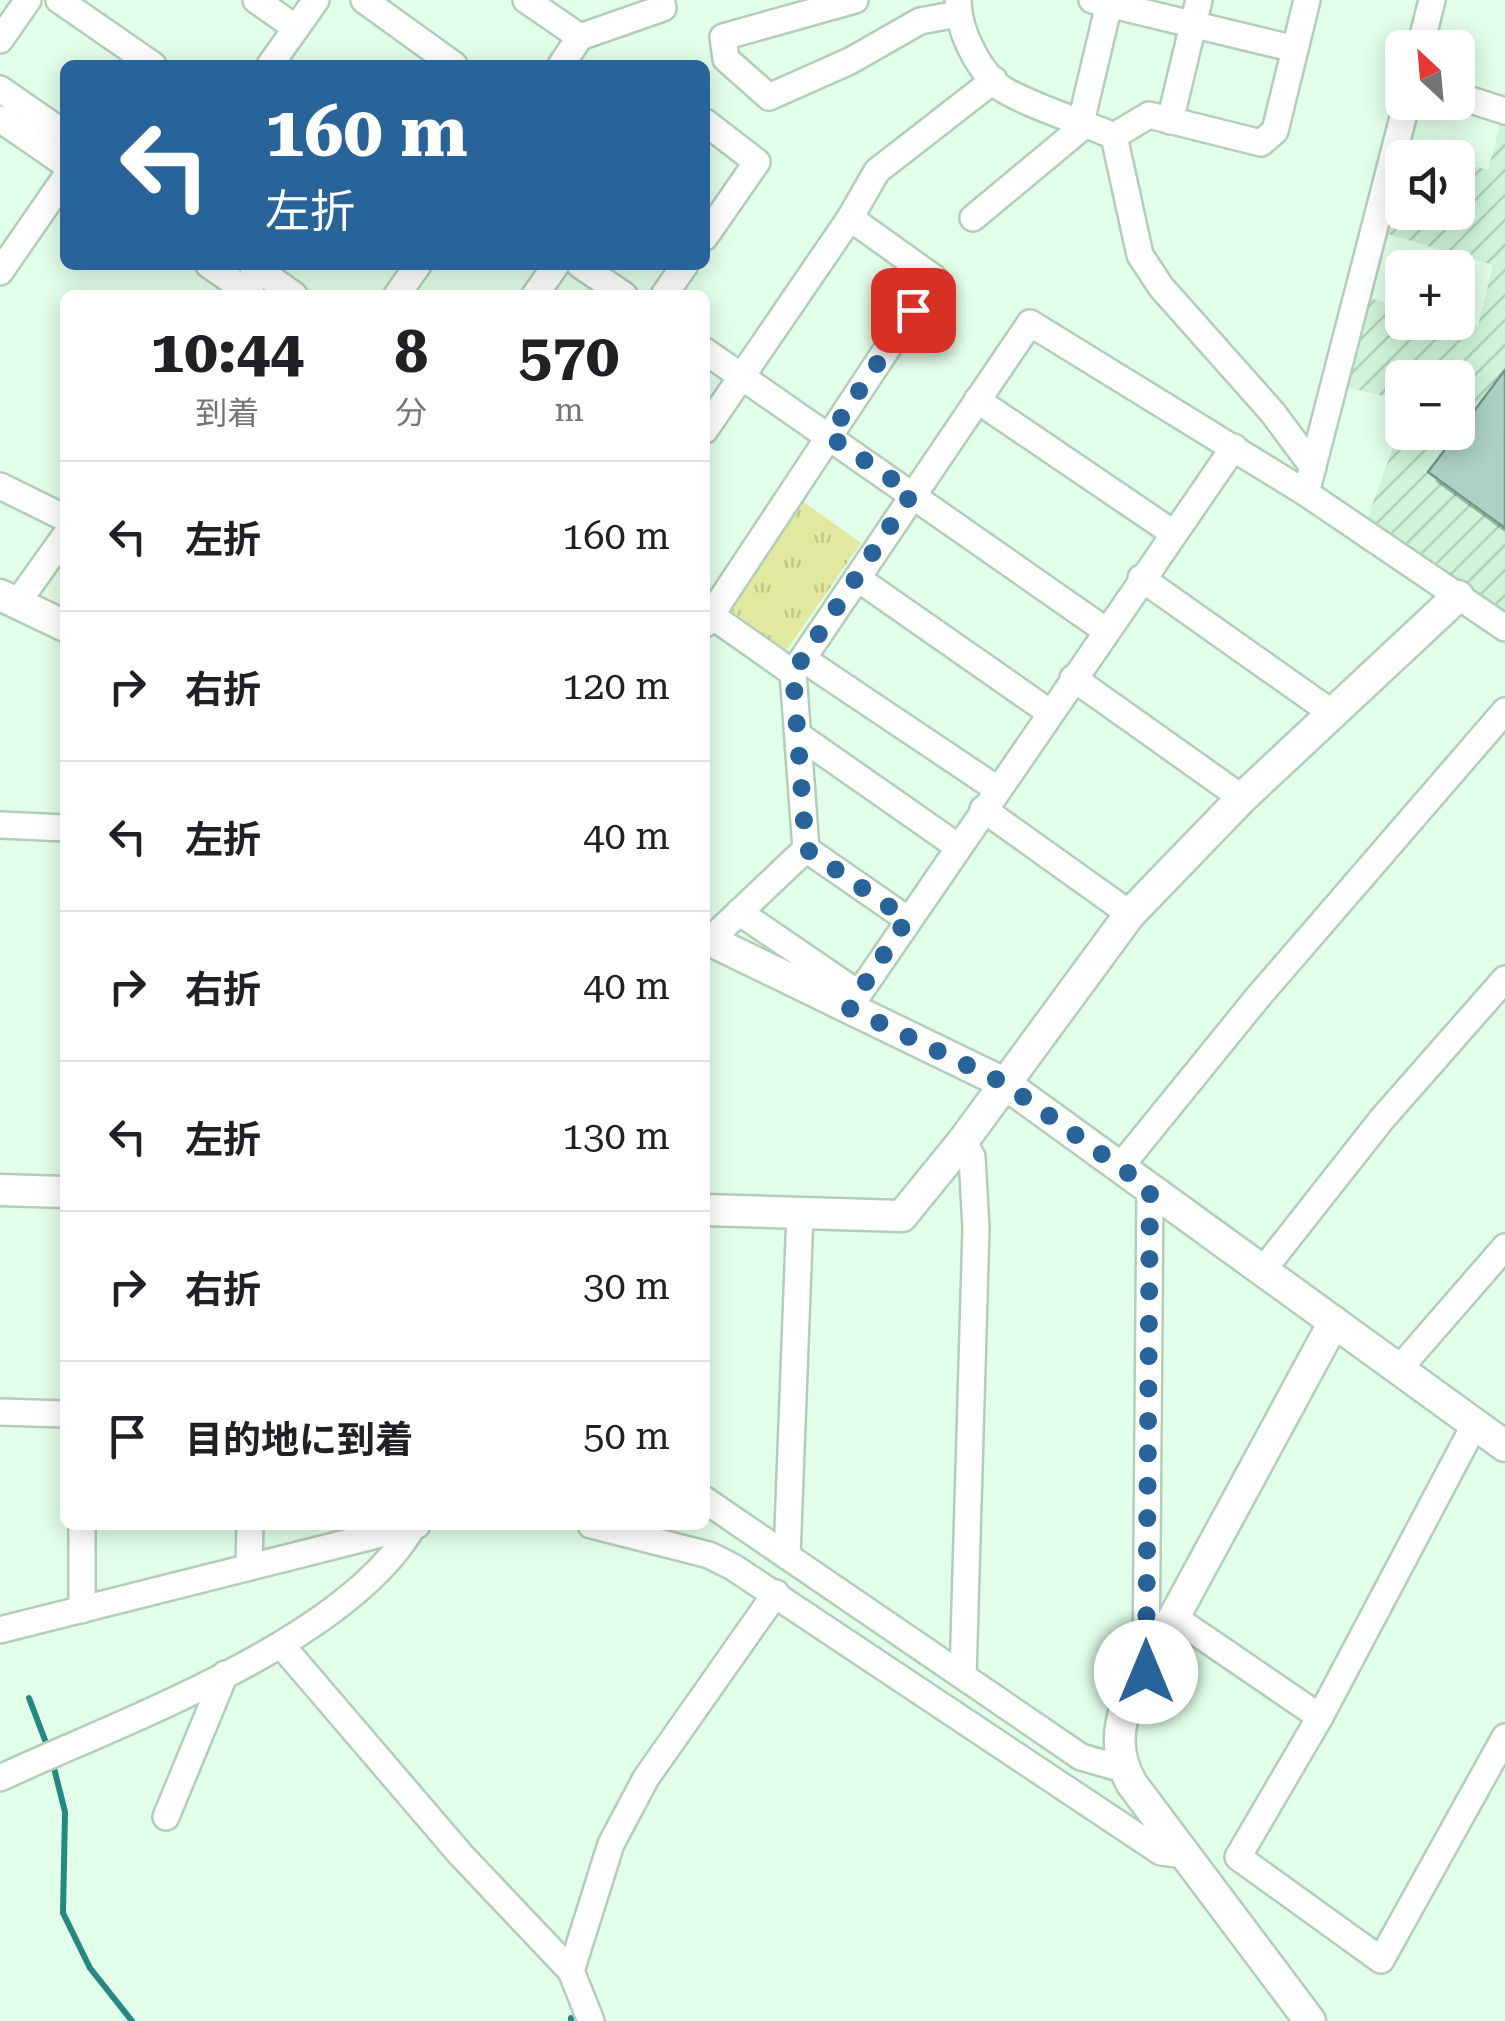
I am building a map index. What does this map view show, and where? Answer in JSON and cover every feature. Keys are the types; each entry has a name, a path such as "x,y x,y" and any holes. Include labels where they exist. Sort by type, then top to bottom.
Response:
{"street":[{"path":"0,40 28,0"},
{"path":"59,0 147,60"},
{"path":"256,0 296,28"},
{"path":"279,60 316,0"},
{"path":"364,0 447,60"},
{"path":"564,60 580,37 662,8 661,0"},
{"path":"855,0 723,37 726,59 769,97 850,61 920,21 958,7 972,50 998,86 1114,136"},
{"path":"1114,136 1149,116 1261,143 1275,130 1307,0"},
{"path":"1424,30 1432,0"},
{"path":"972,218 1083,123 1105,2 1196,12 1295,49"},
{"path":"536,3 580,37"},
{"path":"1170,120 1196,12"},
{"path":"710,423 878,171 994,80"},
{"path":"0,88 60,130"},
{"path":"1475,101 1505,111"},
{"path":"0,119 60,161"},
{"path":"1306,493 1401,120"},
{"path":"710,126 758,162 710,230"},
{"path":"1114,136 1140,255 1161,287 1274,412 1312,467"},
{"path":"0,272 60,185"},
{"path":"710,613 934,278 850,218"},
{"path":"220,270 275,290"},
{"path":"587,270 617,290"},
{"path":"806,849 798,735 798,666 1030,323 1306,493 1505,628"},
{"path":"710,354 1104,630"},
{"path":"977,400 1173,533"},
{"path":"853,1000 1104,630 1234,447"},
{"path":"0,486 60,516"},
{"path":"60,542 8,599 60,624"},
{"path":"857,578 1049,712"},
{"path":"1141,578 1332,713"},
{"path":"710,1210 902,1216 963,1142 1130,914 1242,798 1458,596"},
{"path":"710,619 798,666 990,799 1130,914"},
{"path":"1073,678 1242,798"},
{"path":"1120,1167 1258,998 1505,712"},
{"path":"798,735 957,846"},
{"path":"0,825 60,828"},
{"path":"710,936 806,849"},
{"path":"806,849 907,919"},
{"path":"739,912 853,1000"},
{"path":"710,940 853,1000 1004,1083 1505,1446"},
{"path":"1263,1270 1382,1119 1505,979"},
{"path":"963,1142 972,1157 976,1228 963,1676"},
{"path":"1146,1672 1150,1189"},
{"path":"0,1190 60,1192"},
{"path":"788,1556 800,1212"},
{"path":"1400,1369 1505,1247"},
{"path":"1310,2021 1123,1769 1120,1723 1334,1322"},
{"path":"0,1412 60,1414"},
{"path":"1475,1424 1320,1717 1238,1857 1381,1960 1505,1737"},
{"path":"710,1503 1081,1757 1123,1769"},
{"path":"82,1530 82,1610"},
{"path":"249,1566 250,1530"},
{"path":"0,1630 398,1530"},
{"path":"0,1778 283,1647 397,1555 413,1530"},
{"path":"610,1530 708,1555 776,1593 1161,1852 1184,1855"},
{"path":"570,1971 611,1844 646,1778 776,1593"},
{"path":"1175,1618 1320,1717"},
{"path":"283,1647 461,1855 570,1971 591,2021"},
{"path":"166,1818 225,1674"}],"shaded area":[{"path":"1502,118 1505,119 1505,615 1367,519 1392,450 1475,450 1475,360 1385,360 1385,396 1346,387 1370,298 1385,302 1385,340 1475,340 1475,325 1478,326 1493,265 1475,260 1475,250 1442,250 1388,234 1389,230 1475,230 1475,167 1488,170"}],"green space":[{"path":"801,500 861,543 786,651 725,606"}],"building":[{"path":"1505,370 1505,528 1428,472 1445,450 1475,450 1475,410"}],"waterway":[{"path":"29,1698 48,1748"},
{"path":"52,1760 65,1812 63,1913 90,1968 132,2021"}],"route":[{"path":"913,310 829,436 912,493 793,673 806,849 907,919 849,1008 1004,1083 1150,1189 1146,1672"}]}
